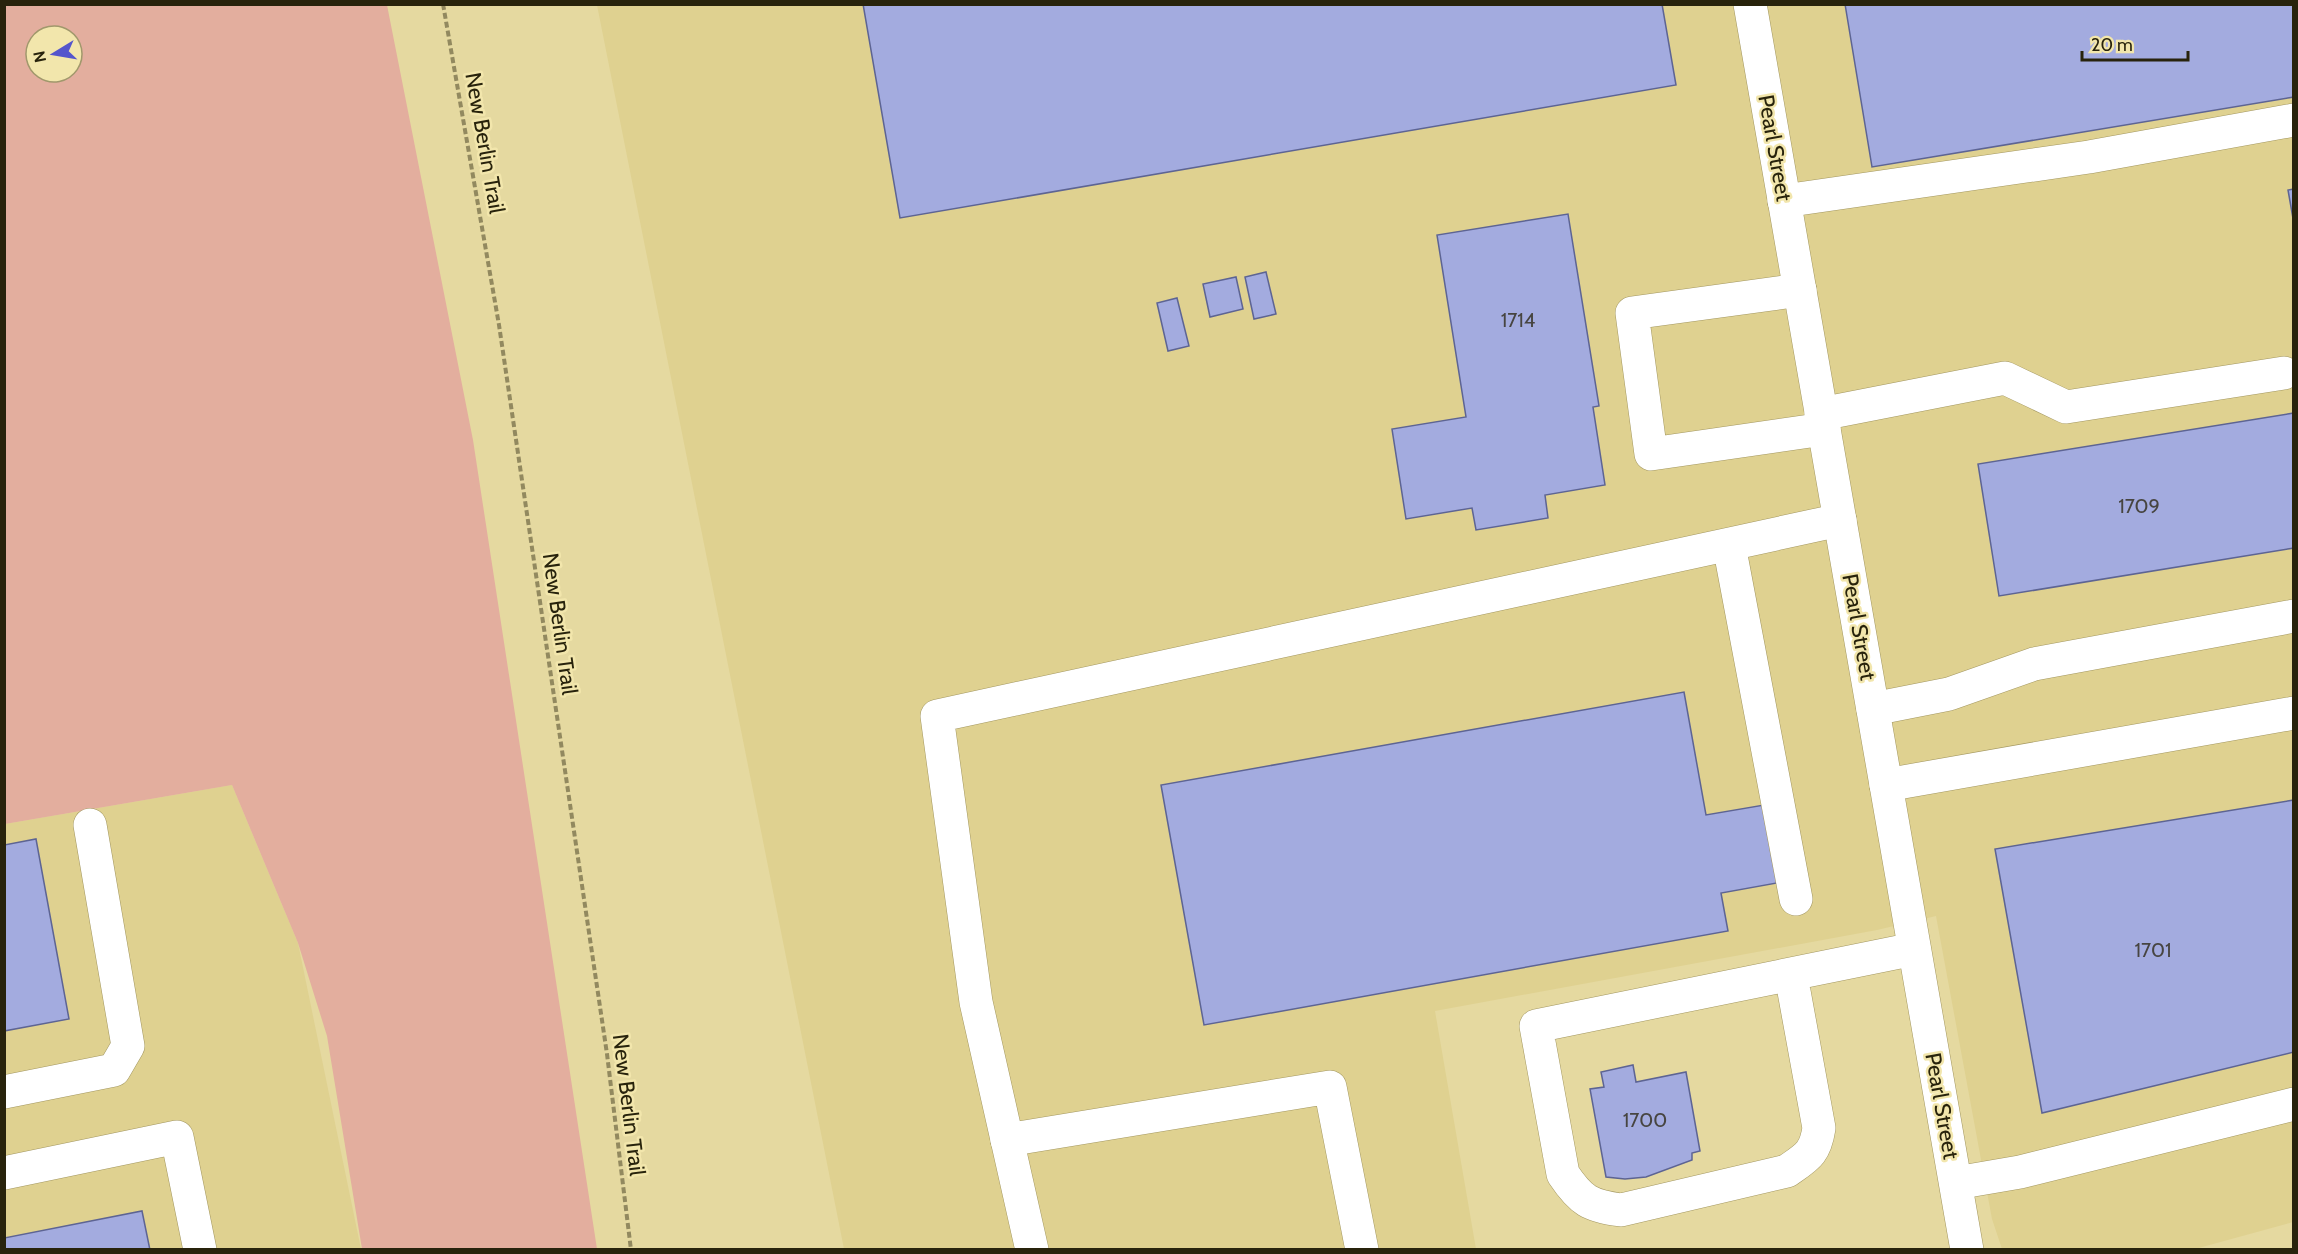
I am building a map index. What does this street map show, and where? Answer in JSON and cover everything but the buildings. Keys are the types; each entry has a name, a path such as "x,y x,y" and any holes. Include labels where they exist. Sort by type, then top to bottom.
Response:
{"street":[{"name":"Pearl Street","path":"1750,4 1967,1250"},
{"path":"1784,201 2089,157 2294,120"},
{"path":"1800,290 1632,313 1651,454 1823,422 2005,378 2066,407 2284,373"},
{"path":"1032,1250 976,1002 937,716 1840,520"},
{"path":"1729,545 1796,899"},
{"path":"1873,709 1949,694 2034,664 2294,616"},
{"path":"1886,785 2294,713"},
{"path":"4,1092 114,1070 128,1046 90,825"},
{"path":"1791,975 1819,1128 1817,1144 1810,1155 1787,1171 1621,1210 1598,1207 1576,1194 1563,1174 1536,1026 1914,949"},
{"path":"1007,1140 1330,1087 1362,1250"},
{"path":"1956,1182 2020,1172 2294,1104"},
{"path":"4,1173 177,1137 200,1250"}],"path":[{"name":"New Berlin Trail","path":"443,4 501,336 607,1054 631,1250"}],"shaded area":[{"path":"5,5 387,5 473,440 597,1249 362,1249 327,1036 298,943 232,785 5,824"},
{"path":"597,5 2293,5 2293,1222 2195,1249 2002,1249 1992,1219 1936,916 1877,930 1435,1011 1476,1249 844,1249"},
{"path":"232,785 298,943 361,1249 5,1250 5,824"}]}
